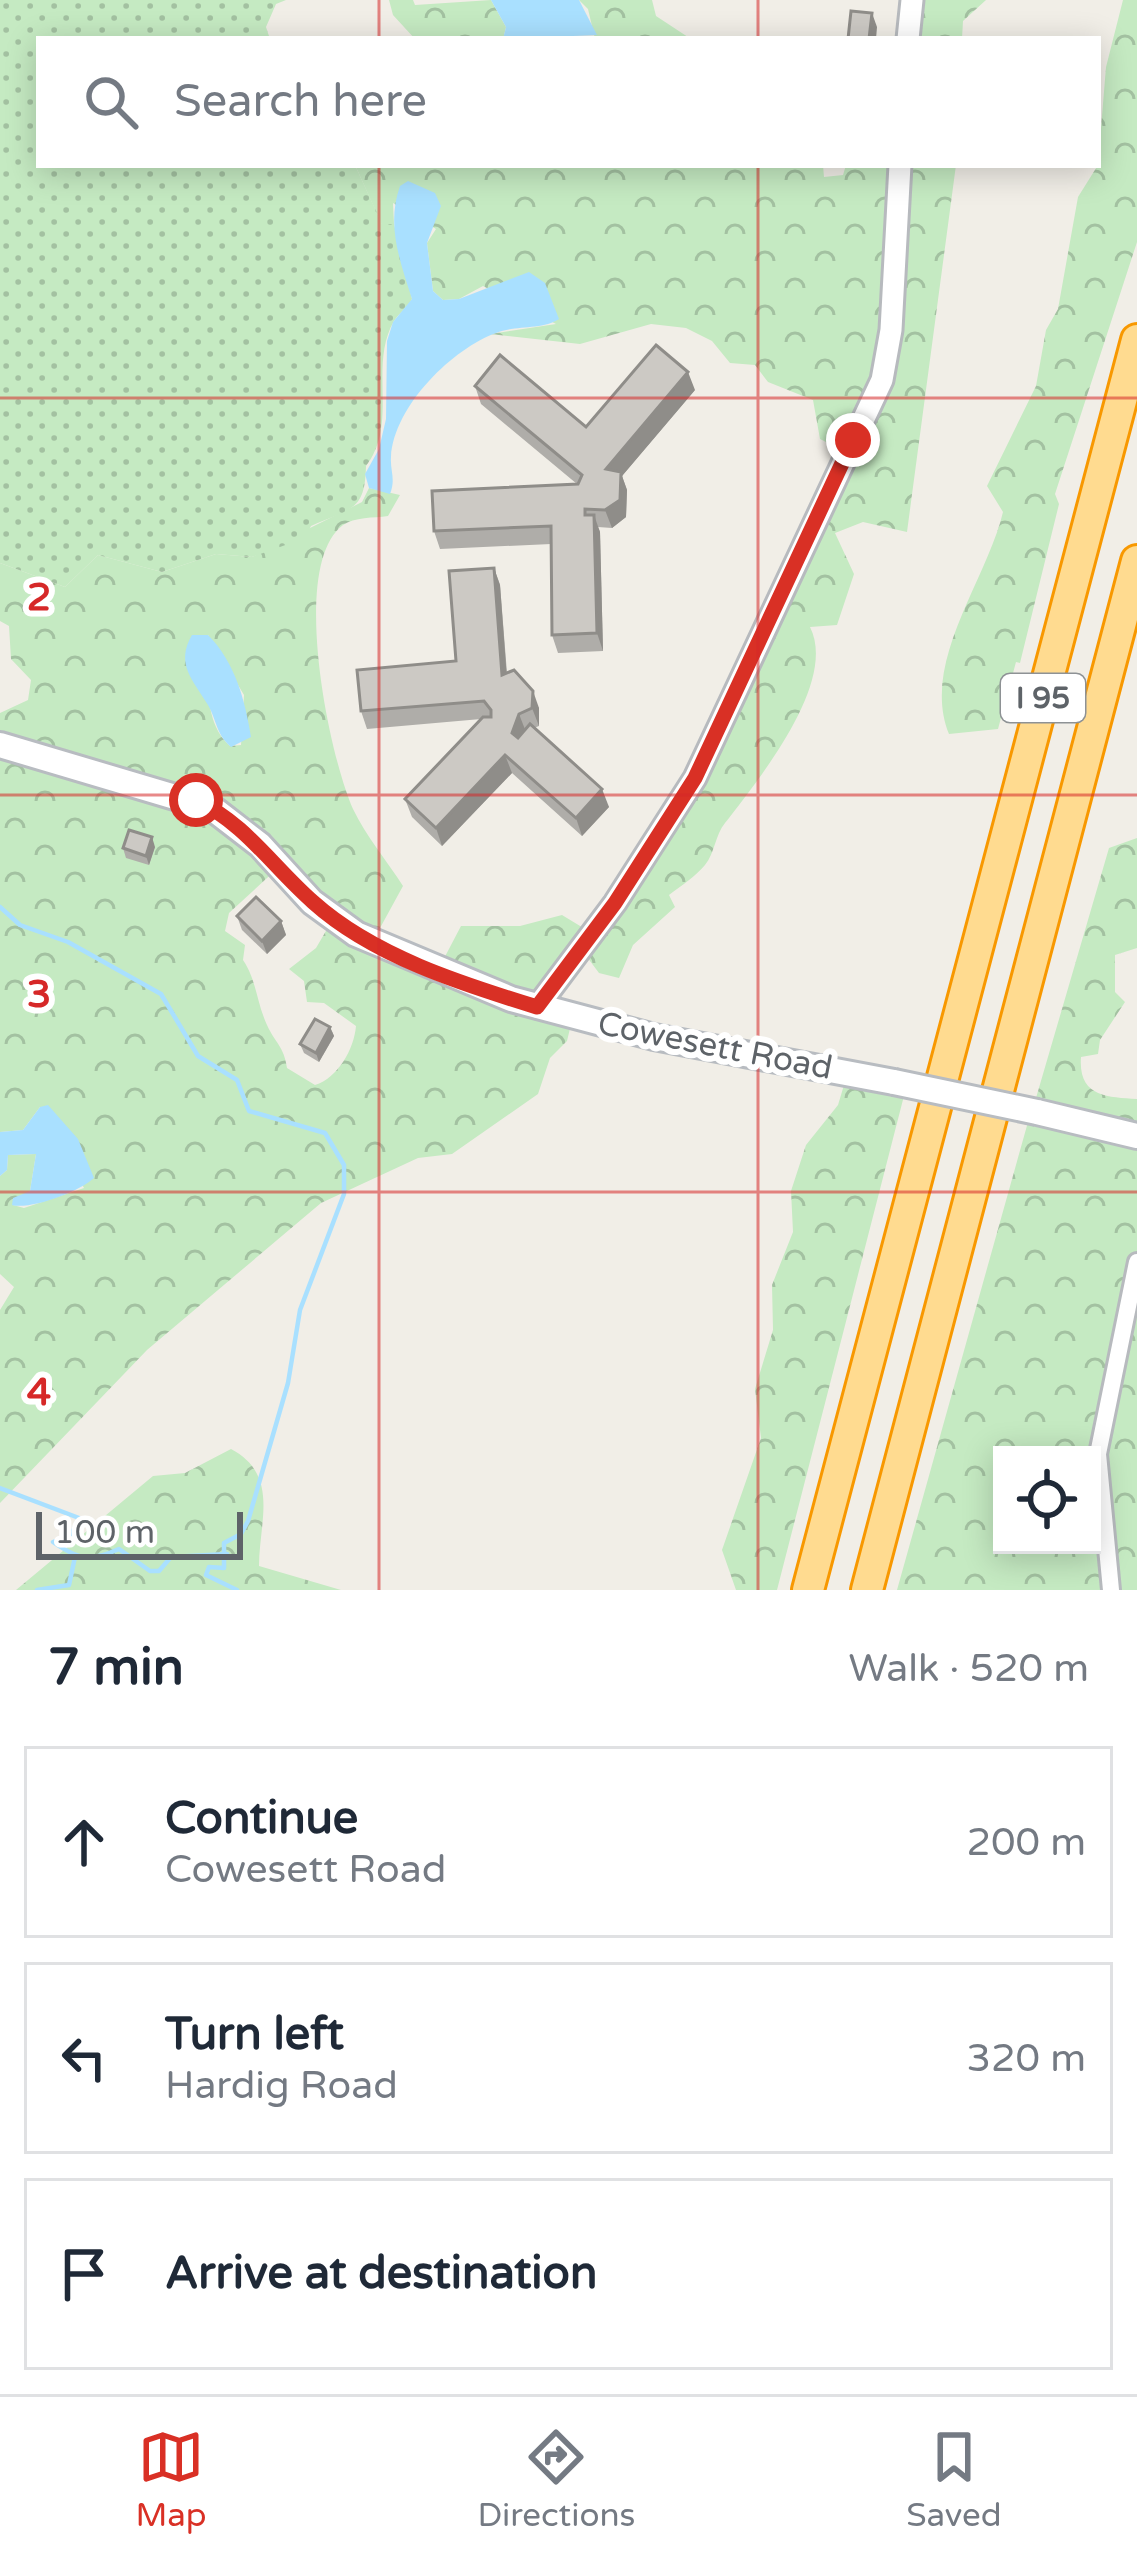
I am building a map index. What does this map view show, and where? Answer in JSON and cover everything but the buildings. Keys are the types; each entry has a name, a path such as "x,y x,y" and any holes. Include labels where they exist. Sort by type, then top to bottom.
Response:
{"highway":[{"name":"I 95","path":"808,1590 1137,340"},
{"name":"I 95","path":"867,1590 1137,561"}],"main road":[{"name":"Cowesett Road","path":"0,745 108,773 212,808 260,845 312,902 356,934 416,963 537,1007 654,1037 894,1082 1137,1136"}],"street":[{"path":"908,36 911,0"},
{"path":"537,1007 615,903 695,778 881,380 891,330 900,168"},
{"path":"1111,1590 1098,1454 1137,1262"}],"green space":[{"path":"0,0 286,0 276,4 266,27 269,36 36,36 36,168 356,168 382,224 394,224 412,299 387,338 381,432 366,466 359,500 311,526 305,538 252,557 216,554 162,572 98,555 65,587 0,563"},
{"path":"389,0 413,0 415,5 491,0 506,27 504,36 412,36 393,15"},
{"path":"579,0 652,0 656,16 686,36 594,36 588,9"},
{"path":"914,0 986,0 963,21 962,36 908,36"},
{"path":"1123,0 1137,0 1137,242 1055,494 1059,504 1020,663 1016,662 998,729 949,734 942,707 949,650 1003,512 987,486 1036,386 1046,330 1058,309 1078,197 1096,168 1101,168 1106,67"},
{"path":"356,168 823,168 824,177 843,175 845,168 956,168 907,532 863,522 835,533 854,574 837,625 810,627 816,649 813,675 791,729 722,828 705,865 669,895 675,907 633,945 619,978 599,973 581,949 544,997 573,1016 567,1041 550,1058 538,1094 452,1154 418,1158 321,1203 147,1350 0,1503 0,1310 14,1287 0,1274 0,1176 7,1170 8,1155 36,1154 30,1191 13,1205 24,1208 84,1188 40,1107 23,1130 0,1132 0,713 28,700 31,680 11,659 9,626 0,621 0,563 65,587 98,555 162,572 216,554 252,557 362,502 369,488 400,495 388,516 348,522 327,546 318,579 319,662 343,783 370,839 403,886 374,939 439,968 461,926 520,926 562,915 590,932 657,840 846,452 820,439 813,400 768,382 755,365 730,363 712,341 686,328 651,324 580,344 490,334 556,324 483,286 459,299 443,300 433,291 427,243 436,229 393,203 394,224 382,225","holes":["208,635 244,695 241,745 230,746 214,723 208,695","279,867 333,919 316,948 289,969 304,981 307,1002 324,1003 356,1026 343,1062 315,1085 287,1068 243,960 245,945 225,931 229,913"]},
{"path":"1137,838 1137,948 1115,955 1115,992 1125,1002 1100,1040 1098,1054 1081,1057 1081,1070 1097,1092 1137,1099 1137,1122 1036,1098 1109,848"},
{"path":"847,1075 906,1088 777,1590 736,1590 722,1550 761,1438 755,1389 773,1330 772,1285 793,1232 791,1191 806,1145 838,1105"},
{"path":"1028,1122 1137,1147 1137,1590 897,1590"},
{"path":"231,1449 256,1472 261,1486 259,1566 341,1590 16,1590 153,1476 185,1473"}],"water":[{"path":"491,0 579,0 597,35 504,36 506,27"},
{"path":"408,181 435,193 441,206 427,243 433,291 443,300 459,299 529,272 545,283 559,319 480,341 429,381 395,437 390,494 369,488 365,474 379,449 386,419 387,341 393,322 412,299 394,229 400,186"},
{"path":"192,635 208,635 237,682 251,737 231,747 188,672 185,655"},
{"path":"48,1105 78,1139 94,1178 54,1199 12,1205 13,1198 30,1191 36,1154 8,1155 7,1170 0,1176 0,1132 23,1130 40,1107"}],"waterway":[{"path":"0,907 20,925 68,942 161,994 198,1056 237,1080 249,1111 325,1133 344,1165 344,1194 300,1310 288,1383 248,1521 241,1534 224,1543 224,1568 209,1567 206,1575 237,1590"},
{"path":"0,1488 79,1518 71,1535 53,1542 78,1556 100,1556 119,1549 150,1571 159,1571 171,1557 227,1554"},
{"path":"37,1590 69,1585 75,1557"}],"route":[{"path":"196,800 230,819 312,902 356,934 416,963 537,1007 615,903 695,778 853,440"}]}
